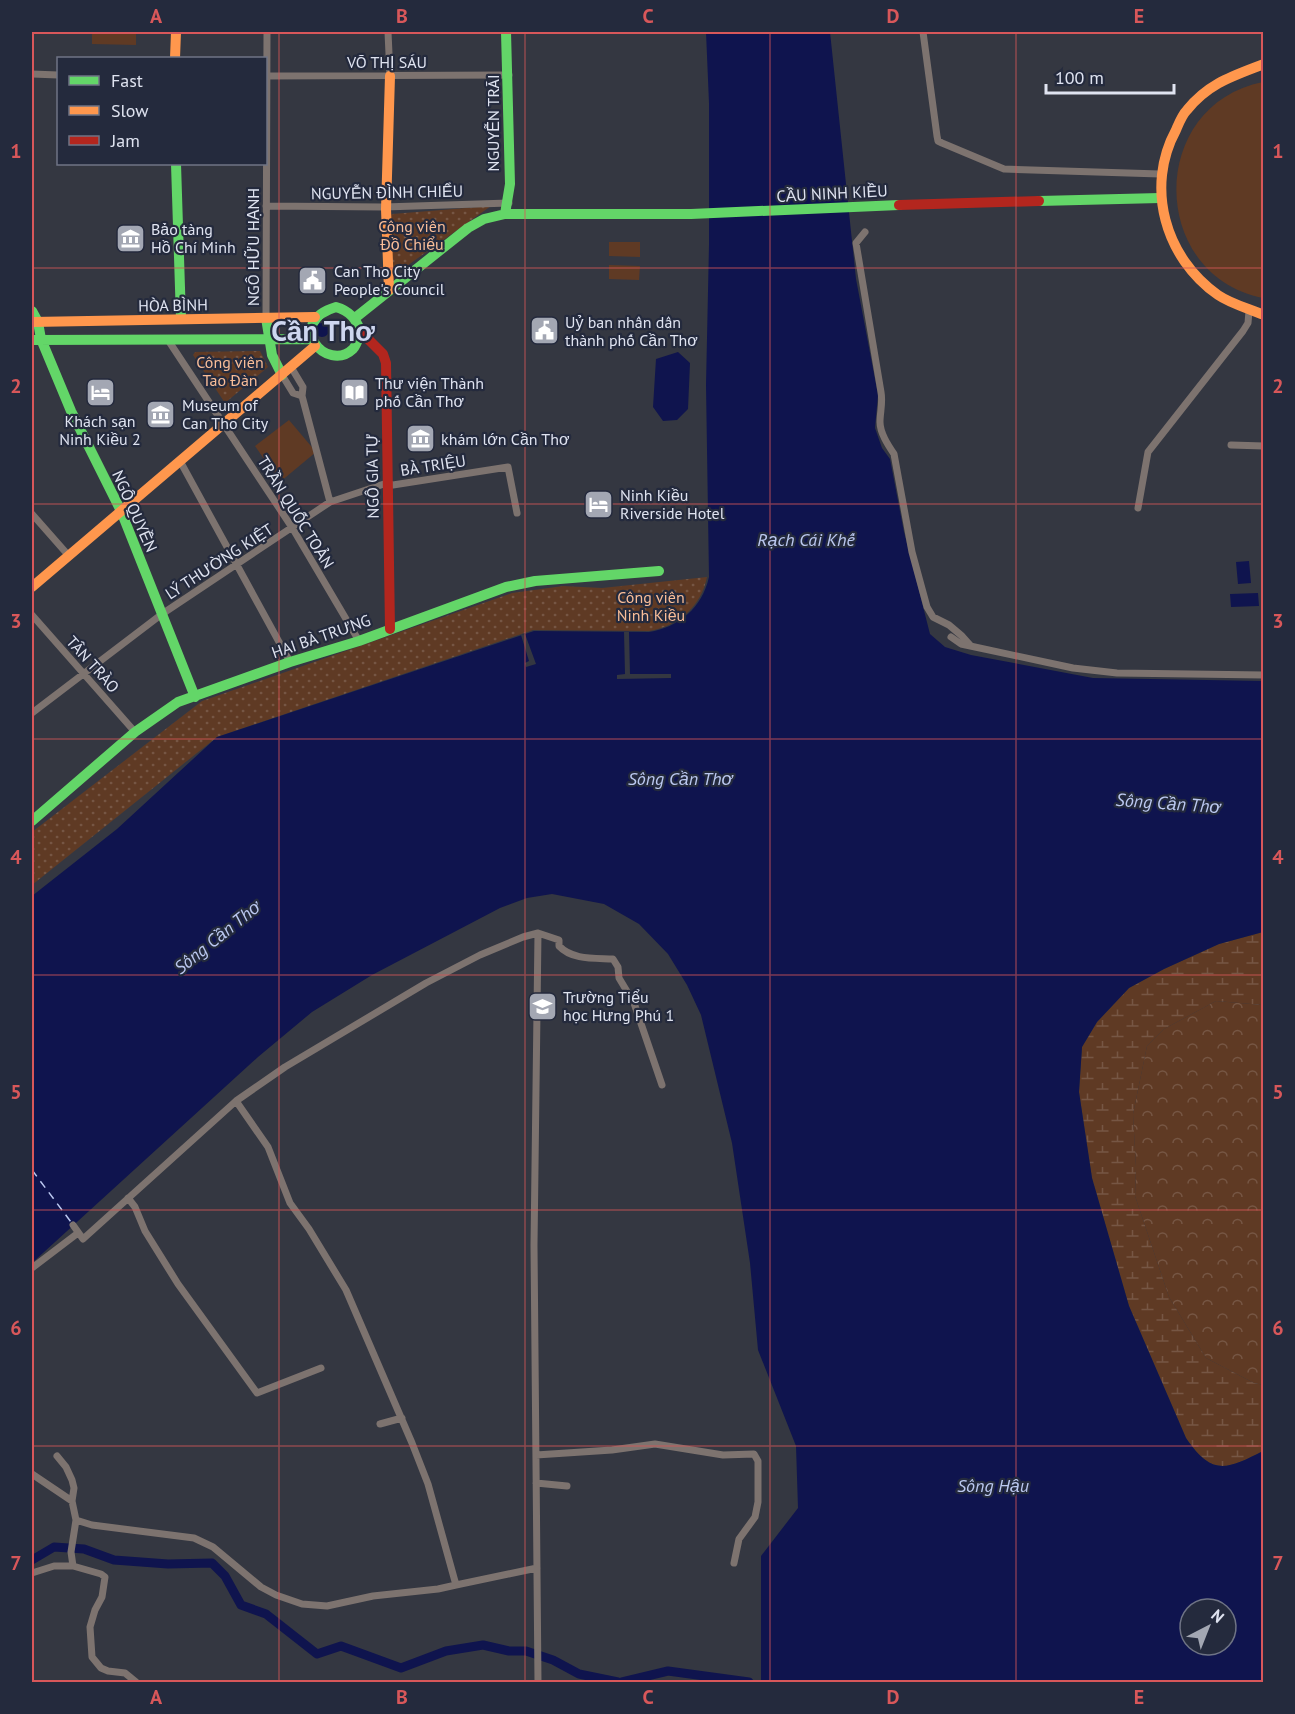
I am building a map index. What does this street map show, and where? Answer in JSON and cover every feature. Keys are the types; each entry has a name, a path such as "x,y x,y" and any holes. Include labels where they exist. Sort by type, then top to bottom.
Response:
{"street":[{"path":"175,57 176,32"},
{"name":"NGÔ HỮU HẠNH","path":"266,57 267,32"},
{"path":"388,32 390,76 384,207 389,290"},
{"name":"NGUYỄN TRÃI","path":"506,32 507,209"},
{"path":"923,32 937,136 942,143 1004,169 1160,174"},
{"path":"1263,64 1238,71 1224,78 1193,103 1171,136 1160,174 1160,198 1166,229 1184,265 1213,293 1224,300 1263,315"},
{"path":"32,74 57,75"},
{"name":"VÕ THỊ SÁU","path":"267,76 508,75"},
{"path":"176,165 181,320"},
{"name":"NGÔ HỮU HẠNH","path":"266,165 266,318"},
{"name":"CẦU NINH KIỀU","path":"507,209 551,216 691,214 931,203 1160,198"},
{"name":"NGUYỄN ĐÌNH CHIỂU","path":"266,206 507,209"},
{"path":"355,318 468,228 507,209"},
{"path":"865,232 856,243 881,392 880,425 894,454 912,552 927,607 933,618 949,625 971,646"},
{"path":"328,309 343,309 355,318 361,332 357,342 346,354 329,356 314,343 310,332 315,317 328,309"},
{"path":"32,311 34,322"},
{"path":"1138,508 1148,452 1243,331 1248,323 1249,311"},
{"name":"HÒA BÌNH","path":"34,322 315,317"},
{"path":"266,318 272,355 303,387 303,396 330,502"},
{"name":"NGÔ QUYỀN","path":"34,322 36,340 121,511 195,697"},
{"name":"NGÔ GIA TỰ","path":"361,332 383,354 386,363 390,629"},
{"name":"TRẦN QUỐC TOẢN","path":"168,339 293,529 358,640"},
{"name":"HÒA BÌNH","path":"36,340 268,339 314,343"},
{"path":"32,587 286,371 314,343"},
{"path":"286,371 293,393 303,396"},
{"path":"1232,445 1263,446"},
{"path":"180,461 290,662"},
{"name":"BÀ TRIỆU","path":"387,483 393,485 508,467 517,513"},
{"name":"LÝ THƯỜNG KIỆT","path":"32,714 162,614 293,529 330,502 387,483"},
{"path":"32,514 69,556"},
{"name":"HAI BÀ TRƯNG","path":"32,821 135,732 178,702 390,629 506,586 535,581 659,571"},
{"name":"TÂN TRÀO","path":"32,615 135,732"},
{"path":"951,637 961,644 1073,668 1117,673 1263,675"},
{"path":"538,933 534,1245 538,1683"},
{"path":"73,1225 83,1239 236,1101 285,1067 426,983 488,951 538,933 559,940 559,946 564,952 574,956 613,959 620,978 634,1003 662,1084"},
{"path":"236,1101 268,1147 290,1203 309,1229 346,1290 428,1484 456,1585"},
{"path":"128,1198 178,1284 257,1393 321,1368"},
{"path":"32,1268 78,1233"},
{"path":"380,1424 402,1418"},
{"path":"536,1455 612,1450 655,1444 723,1455 754,1454 758,1461 758,1502 754,1517 739,1539 734,1563"},
{"path":"57,1456 66,1467 74,1488 72,1501 76,1520 72,1548 73,1566"},
{"path":"32,1474 72,1501"},
{"path":"536,1483 567,1486"},
{"path":"76,1520 92,1525 194,1538 213,1547 261,1587 302,1604 334,1605 373,1596 438,1589 537,1568"},
{"path":"32,1573 54,1566 73,1566 105,1577 102,1597 90,1627 94,1662 103,1670 126,1673 136,1683"}],"green space":[{"path":"92,32 136,32 136,45 92,44"},
{"path":"1264,82 1263,298 1225,283 1198,258 1182,226 1176,190 1182,154 1198,122 1225,97"},
{"name":"Công viên Đồ Chiểu","path":"491,206 404,268 390,267 389,217 392,214"},
{"path":"609,242 640,242 640,257 609,256"},
{"path":"609,265 640,266 639,280 609,279"},
{"name":"Công viên Tao Đàn","path":"260,351 268,367 225,403 193,355 195,352"},
{"path":"289,420 316,452 280,482 255,446"},
{"name":"Công viên Ninh Kiều","path":"707,577 694,606 679,620 660,628 649,631 533,630 217,737 32,885 32,832 202,701 512,593 563,586 602,588"},
{"path":"1263,932 1263,1005 1216,1001 1164,1029 1147,1046 1133,1114 1135,1196 1169,1297 1206,1358 1254,1383 1263,1385 1263,1451 1239,1462 1220,1466 1204,1459 1186,1438 1129,1306 1092,1178 1079,1092 1082,1047 1097,1022 1129,988 1219,944"},
{"path":"1216,1001 1263,1005 1263,1385 1254,1383 1206,1358 1169,1297 1135,1196 1133,1114 1147,1046 1164,1029"}],"water":[{"path":"706,32 830,32 856,279 878,395 875,428 882,448 890,459 904,532 930,634 945,647 971,655 1093,678 1263,681 1263,932 1219,944 1129,988 1097,1022 1082,1047 1079,1092 1092,1178 1129,1306 1186,1438 1204,1459 1220,1466 1239,1462 1263,1451 1263,1682 761,1682 761,1556 798,1508 796,1446 758,1350 750,1263 732,1143 701,1015 687,985 668,954 639,924 604,904 552,894 527,898 500,908 372,975 312,1012 258,1057 32,1263 32,896 117,829 217,737 534,631 649,632 670,626 688,614 701,598 709,577 706,385 709,103"},
{"path":"319,323 325,323 329,330 325,337 319,337 315,333 315,327"},
{"path":"678,352 690,363 688,409 677,420 663,421 653,407 656,359"},
{"path":"1249,561 1251,583 1238,584 1236,562"},
{"path":"1258,593 1259,606 1231,607 1230,594"}],"pier":[{"path":"624,632 629,632 630,674 671,674 671,678 617,679 617,675 625,674"},
{"path":"525,634 536,664 526,667 525,663 529,661 521,635"}],"waterway":[{"path":"32,1560 54,1547 84,1549 114,1560 168,1564 212,1563 225,1576 241,1605 266,1614 317,1654 341,1646 401,1668 446,1651 483,1645 509,1651 526,1651 553,1660 579,1674 618,1682"},
{"path":"622,1682 668,1671 749,1682"}],"ferry route":[{"path":"32,1170 71,1222"}],"traffic: fast":[{"path":"355,318 468,228 484,219 505,214 510,184 506,32"},
{"path":"176,165 181,319"},
{"path":"1039,201 1160,198"},
{"path":"505,214 691,214 899,205"},
{"path":"336,307 352,316 361,332 354,348 343,355 332,355 322,351 311,334 313,324 320,314 336,307"},
{"path":"32,311 71,411 121,511 195,697"},
{"path":"266,318 272,355 282,375"},
{"path":"32,340 312,339"},
{"path":"32,821 135,732 178,702 290,662 359,641 506,587 535,581 659,571"}],"traffic: slow":[{"path":"175,57 176,32"},
{"path":"1264,64 1213,87 1195,101 1179,122 1167,152 1162,175 1162,198 1166,220 1173,242 1185,262 1200,280 1218,295 1264,315"},
{"path":"389,290 386,209 390,76"},
{"path":"32,322 315,317"},
{"path":"32,587 315,346"}],"traffic: jam":[{"path":"899,205 1039,201"},
{"path":"361,332 383,354 386,363 390,629"}],"place":[{"name":"Bảo tàng Hồ Chí Minh","path":"130,238"},
{"name":"Can Tho City People's Council","path":"313,280"},
{"name":"Uỷ ban nhân dân thành phố Cần Thơ","path":"544,331"},
{"name":"Thư viện Thành phố Cần Thơ","path":"354,392"},
{"name":"Khách sạn Ninh Kiều 2","path":"100,393"},
{"name":"Museum of Can Tho City","path":"161,414"},
{"name":"khám lớn Cần Thơ","path":"420,439"},
{"name":"Ninh Kiều Riverside Hotel","path":"599,504"},
{"name":"Trường Tiểu học Hưng Phú 1","path":"542,1006"}],"district":[{"name":"Cần Thơ","path":"323,330"}],"water label":[{"name":"Rạch Cái Khế","path":"806,539"},
{"name":"Sông Cần Thơ","path":"680,778"},
{"name":"Sông Cần Thơ","path":"1168,803"},
{"name":"Sông Cần Thơ","path":"217,937"},
{"name":"Sông Hậu","path":"993,1485"}]}
